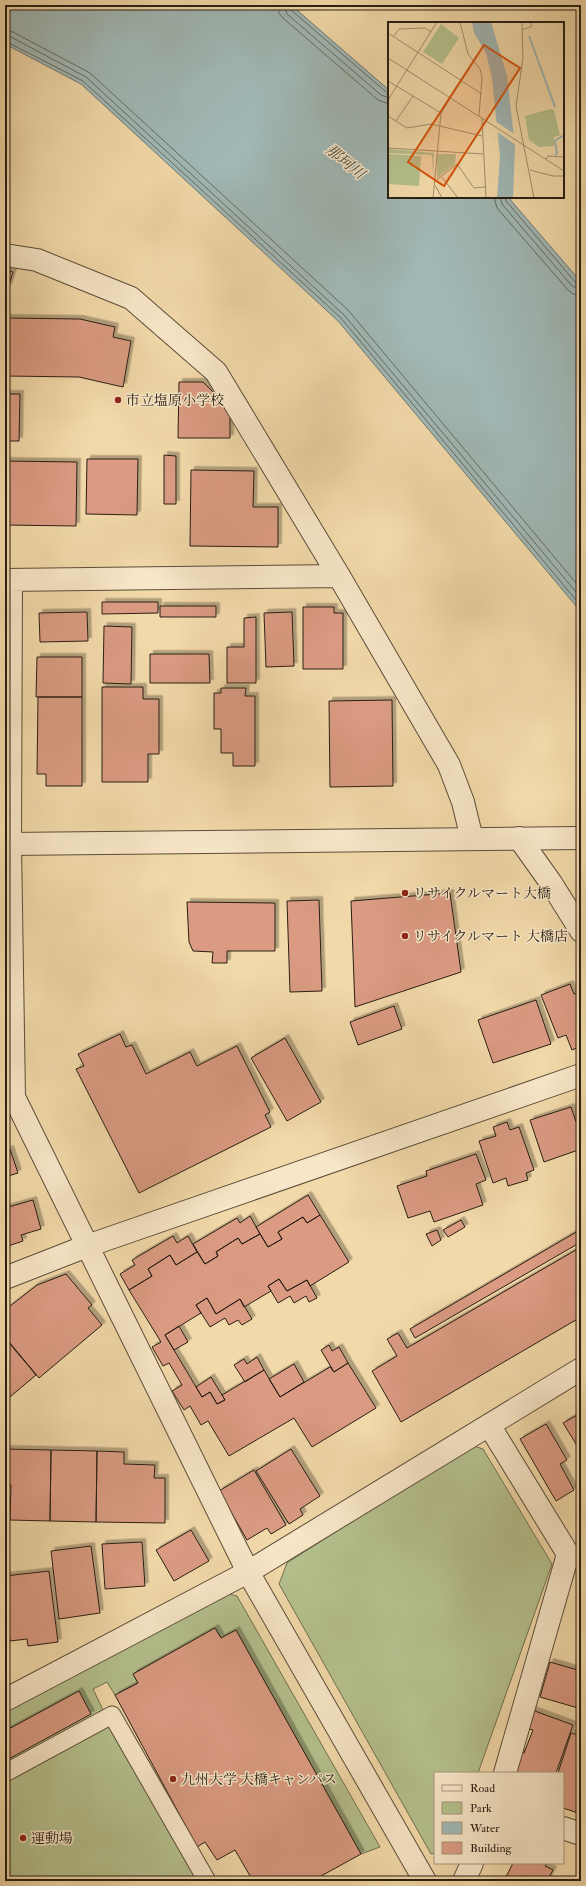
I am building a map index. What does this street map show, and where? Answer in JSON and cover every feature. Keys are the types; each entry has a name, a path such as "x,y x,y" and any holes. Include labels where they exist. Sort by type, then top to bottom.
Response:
{"street":[{"path":"5,255 37,260 131,298 216,372 339,576 449,765 463,802 472,839"},
{"path":"339,576 8,580 10,1097 87,1246 248,1572 425,1881"},
{"path":"519,838 551,883 581,931"},
{"path":"8,844 581,838"},
{"path":"5,1278 87,1246 581,1074"},
{"path":"5,1700 248,1572 581,1369"},
{"path":"489,1425 575,1556 504,1772"},
{"path":"564,1828 581,1834"},
{"path":"464,1881 472,1864"}],"lane":[{"path":"5,1773 112,1715 207,1881"}],"green space":[{"path":"471,1445 483,1449 552,1564 478,1772 434,1772 434,1853 431,1854 279,1584 287,1563"},
{"path":"226,1593 237,1596 380,1847 361,1854 236,1630 221,1638 215,1628 133,1674 138,1683 115,1695 107,1682 93,1689 104,1712 5,1766 5,1712"},
{"path":"110,1726 199,1881 5,1881 5,1783"}],"water":[{"name":"那珂川","path":"5,5 291,5 388,89 388,198 509,198 581,282 581,612 338,321 81,84 5,44"}],"building":[{"path":"5,270 13,272 8,288 5,287"},
{"path":"5,318 80,319 115,327 113,337 131,341 123,387 79,377 5,376"},
{"path":"179,382 203,382 230,409 230,438 178,438"},
{"path":"5,394 20,394 19,441 5,441"},
{"path":"164,455 176,456 176,504 164,504"},
{"path":"87,459 138,459 137,515 86,514"},
{"path":"5,461 77,462 76,526 5,525"},
{"path":"191,470 254,471 253,507 278,507 278,547 190,546"},
{"path":"102,602 158,602 158,613 102,614"},
{"path":"160,606 216,606 216,617 160,617"},
{"path":"303,607 334,607 334,613 343,613 343,669 303,669"},
{"path":"87,612 88,641 40,642 39,613"},
{"path":"292,612 294,666 266,667 264,613"},
{"path":"256,617 256,683 227,683 227,647 244,647 244,618"},
{"path":"104,626 132,627 131,684 103,683"},
{"path":"150,654 209,654 210,683 150,683"},
{"path":"37,657 82,657 82,697 36,697"},
{"path":"102,687 143,687 143,699 159,699 159,754 148,754 148,782 102,782"},
{"path":"221,688 246,688 245,696 255,696 255,766 233,766 233,753 221,753 221,729 214,729 214,693 221,693"},
{"path":"38,697 82,697 82,786 46,786 46,774 37,774"},
{"path":"392,700 393,786 330,787 329,701"},
{"name":"リサイクルマート 大橋店","path":"450,893 461,972 355,1007 351,901"},
{"path":"319,900 322,991 290,992 287,901"},
{"path":"187,902 275,903 275,951 227,951 227,963 212,963 213,952 193,951 189,942"},
{"path":"570,984 574,994 581,992 581,1046 572,1050 566,1035 558,1038 541,995"},
{"path":"536,1000 551,1044 493,1063 478,1020"},
{"path":"394,1006 402,1029 358,1045 350,1022"},
{"path":"120,1034 126,1047 132,1045 146,1074 190,1052 197,1066 237,1046 270,1112 265,1115 271,1127 139,1193 76,1069 84,1066 78,1054"},
{"path":"285,1038 321,1102 287,1121 251,1058"},
{"path":"571,1107 576,1122 581,1121 581,1149 544,1162 530,1120"},
{"path":"507,1122 510,1130 519,1127 534,1170 526,1173 528,1180 508,1186 506,1178 493,1183 479,1141 496,1136 493,1127"},
{"path":"10,1149 18,1173 5,1177 5,1151"},
{"path":"476,1154 486,1180 476,1184 483,1205 434,1222 430,1211 408,1218 397,1186 427,1176 426,1171"},
{"path":"308,1195 320,1215 307,1223 303,1217 278,1232 282,1239 268,1247 256,1227"},
{"path":"33,1200 41,1229 21,1235 23,1241 5,1247 5,1208"},
{"path":"320,1215 349,1262 310,1286 307,1280 287,1291 279,1279 268,1286 271,1291 244,1307 240,1299 216,1314 207,1298 196,1305 201,1313 165,1335 202,1397 210,1392 217,1404 225,1400 222,1395 264,1370 280,1397 330,1367 334,1372 348,1363 376,1408 312,1447 294,1418 229,1456 208,1421 201,1425 190,1406 184,1410 172,1391 182,1385 169,1363 163,1366 152,1347 161,1342 129,1290 152,1276 148,1269 170,1255 176,1265 197,1252 205,1264 218,1256 216,1252 238,1238 242,1244 260,1234 268,1247 282,1239 278,1232 303,1217 307,1223"},
{"path":"250,1216 260,1234 242,1244 238,1238 216,1252 218,1256 205,1264 193,1244 237,1218 240,1223"},
{"path":"461,1220 465,1227 448,1237 443,1230"},
{"path":"437,1230 441,1240 432,1246 426,1234"},
{"path":"578,1231 581,1236 581,1242 415,1338 410,1329"},
{"path":"173,1236 177,1243 188,1236 197,1252 176,1265 170,1255 148,1269 152,1276 129,1290 120,1274 135,1265 132,1260"},
{"path":"581,1247 581,1317 401,1422 372,1371 397,1356 387,1339 398,1333 407,1348"},
{"path":"66,1274 92,1305 88,1308 102,1325 39,1378 5,1337 5,1310 37,1285"},
{"path":"279,1279 287,1291 307,1280 317,1298 309,1302 306,1296 294,1303 290,1296 278,1303 268,1286"},
{"path":"207,1298 216,1314 240,1299 252,1319 242,1325 238,1320 229,1325 225,1318 210,1327 196,1305"},
{"path":"179,1326 188,1342 174,1350 165,1335"},
{"path":"5,1338 36,1375 5,1401"},
{"path":"329,1345 332,1351 339,1347 348,1363 334,1372 321,1350"},
{"path":"257,1357 264,1370 245,1382 234,1365 244,1359 247,1364"},
{"path":"294,1364 304,1382 280,1397 269,1379"},
{"path":"211,1377 225,1400 217,1404 210,1392 202,1397 196,1387"},
{"path":"581,1413 581,1452 563,1423"},
{"path":"546,1424 567,1460 560,1464 574,1490 556,1501 520,1439"},
{"path":"5,1449 51,1450 50,1521 10,1520 11,1485 5,1485"},
{"path":"291,1449 320,1496 300,1509 303,1515 289,1524 256,1471"},
{"path":"51,1450 97,1451 96,1522 50,1521"},
{"path":"97,1451 124,1452 124,1464 155,1465 154,1478 165,1478 165,1523 96,1522"},
{"path":"254,1470 286,1525 271,1534 267,1528 247,1540 219,1491"},
{"path":"191,1530 209,1561 174,1581 156,1550"},
{"path":"142,1542 145,1586 105,1589 102,1544"},
{"path":"91,1546 100,1613 59,1619 51,1551"},
{"path":"49,1571 58,1642 28,1646 27,1639 10,1641 5,1601 5,1576"},
{"path":"215,1628 221,1638 236,1630 361,1854 312,1881 253,1881 235,1850 217,1860 205,1842 197,1847 115,1695 138,1683 133,1674"},
{"path":"550,1662 581,1671 581,1696 578,1708 540,1697"},
{"path":"79,1691 91,1714 5,1761 5,1731"},
{"path":"532,1710 573,1725 556,1772 516,1772 518,1751 524,1753 533,1730 526,1728"},
{"path":"571,1733 581,1736 581,1814 564,1808 564,1772 558,1772"},
{"path":"512,1864 546,1864 545,1866 553,1870 547,1881 504,1881"}],"place":[{"name":"市立塩原小学校","path":"118,400"},
{"name":"リサイクルマート大橋","path":"405,893"},
{"name":"リサイクルマート 大橋店","path":"405,936"},
{"name":"九州大学 大橋キャンパス","path":"173,1779"},
{"name":"運動場","path":"23,1838"}]}
